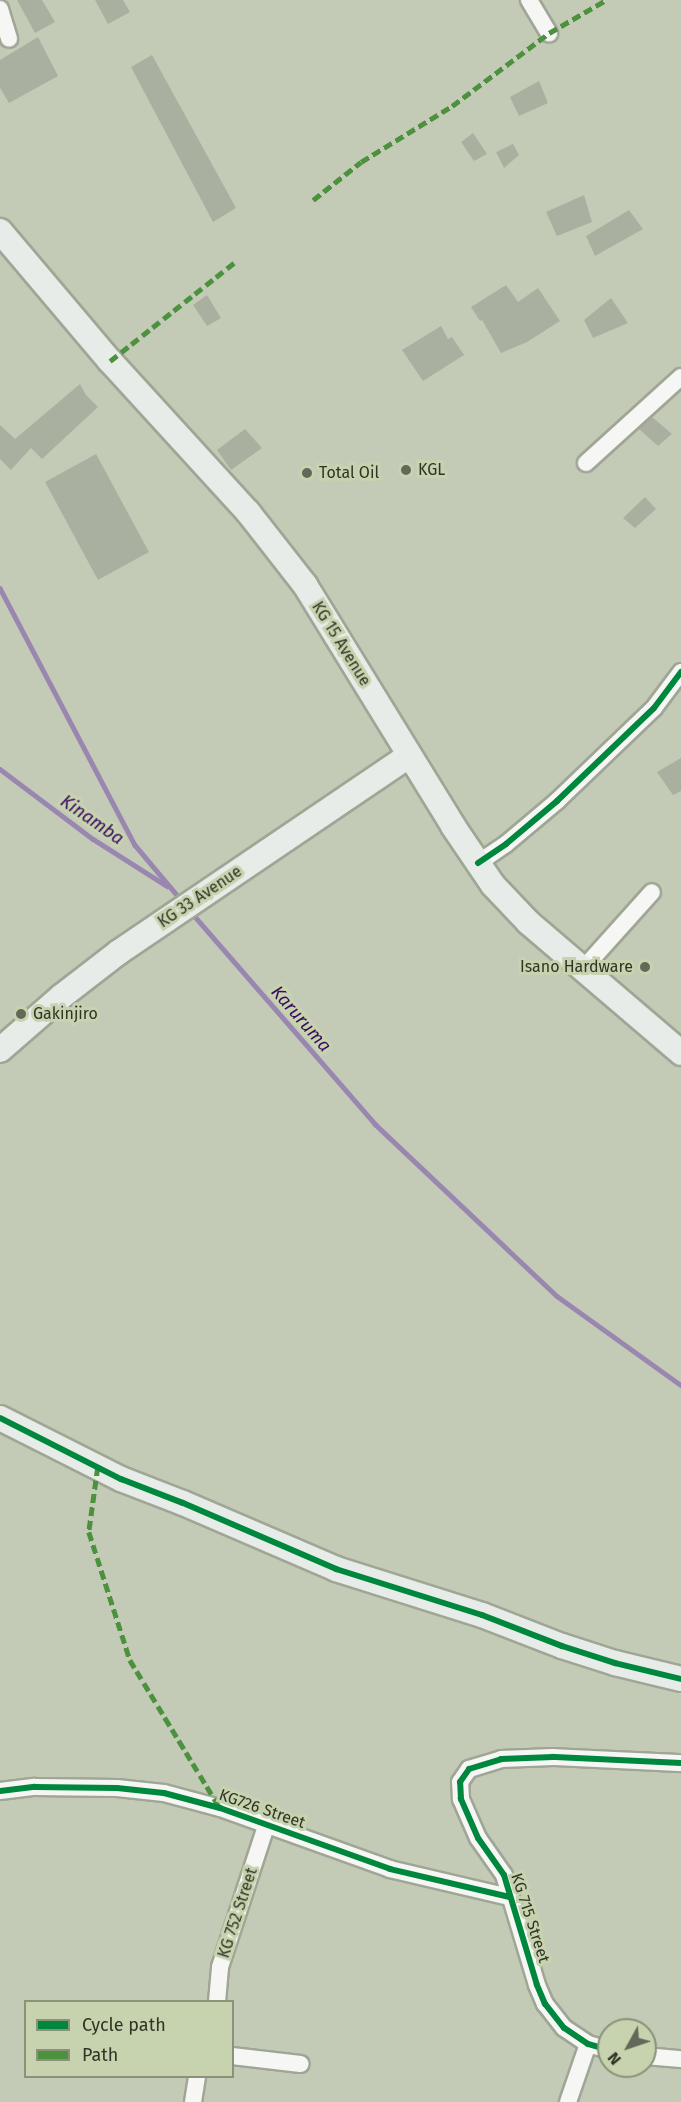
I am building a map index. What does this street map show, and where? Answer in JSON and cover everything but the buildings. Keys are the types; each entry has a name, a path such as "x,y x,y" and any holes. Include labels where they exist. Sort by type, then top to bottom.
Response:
{"main road":[{"name":"KG 15 Avenue","path":"0,231 110,361 248,512 305,585 409,756 493,885 529,923 681,1053"},
{"name":"KG 33 Avenue","path":"0,1050 62,996 119,951 409,756"},
{"path":"0,1418 121,1479 183,1503 336,1569 482,1615 615,1663 681,1679"}],"street":[{"path":"529,0 549,33"},
{"path":"0,9 9,39"},
{"path":"586,463 681,377"},
{"path":"478,863 515,837 557,801 654,708 681,672"},
{"path":"584,969 652,892"},
{"name":"KG 715 Street","path":"597,2047 588,2044 564,2028 545,2004 509,1897 504,1875 478,1838 460,1799 460,1782 469,1768 501,1759 553,1756 681,1763"},
{"name":"KG726 Street","path":"0,1791 35,1787 147,1791 220,1808 390,1869 509,1897"},
{"name":"KG 752 Street","path":"217,2000 220,1968 266,1826"},
{"path":"568,2102 588,2044"},
{"path":"234,2056 302,2064"},
{"path":"657,2057 681,2059"},
{"path":"193,2102 197,2078"}],"waterway":[{"name":"Karuruma","path":"0,588 135,845 182,901"},
{"name":"Kinamba","path":"0,769 93,839 167,886"},
{"name":"Karuruma","path":"191,912 375,1124 557,1296 681,1385"}],"marked path":[{"path":"313,200 361,162 452,106 549,33 606,0"},
{"path":"110,361 236,261"},
{"path":"98,1467 89,1532 130,1660 220,1808"}],"cycle path":[{"path":"478,863 506,844 557,801 654,708 681,672"},
{"path":"0,1418 121,1479 183,1503 336,1569 482,1615 562,1646 615,1663 681,1679"},
{"path":"597,2047 588,2044 564,2028 545,2004 537,1985 504,1875 478,1838 461,1799 460,1782 469,1769 501,1759 553,1757 681,1763"},
{"path":"0,1791 35,1787 117,1788 164,1793 220,1808 390,1869 509,1897"}],"place":[{"name":"KGL","path":"406,470"},
{"name":"Total Oil","path":"307,473"},
{"name":"Isano Hardware","path":"645,967"},
{"name":"Gakinjiro","path":"21,1014"}]}
